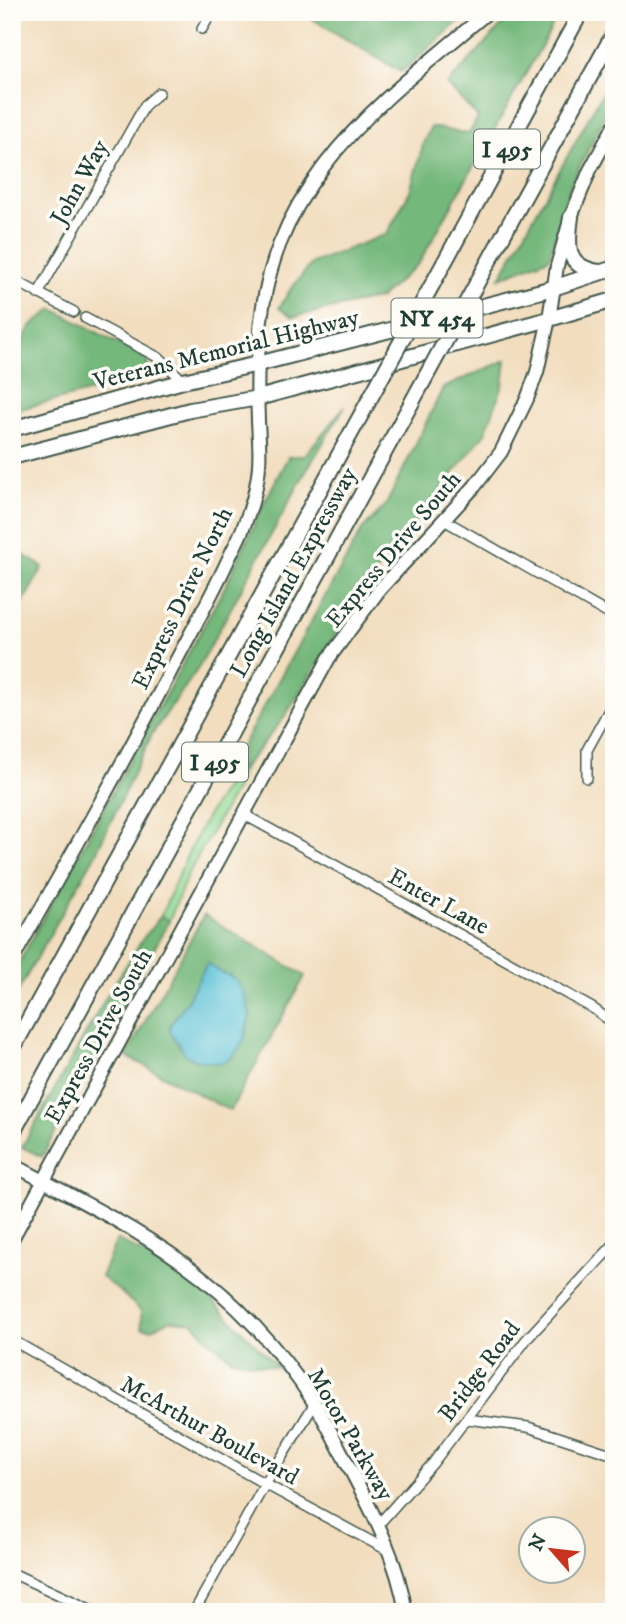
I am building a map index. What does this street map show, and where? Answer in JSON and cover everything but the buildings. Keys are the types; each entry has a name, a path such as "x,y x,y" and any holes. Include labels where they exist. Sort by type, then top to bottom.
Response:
{"highway":[{"name":"Long Island Expressway","path":"12,1051 581,12"},
{"name":"Long Island Expressway","path":"12,1134 614,33"},
{"path":"571,217 568,246 574,260 586,270 607,270"},
{"name":"Veterans Memorial Highway","path":"12,429 183,381 553,288 607,270"},
{"name":"Veterans Memorial Highway","path":"12,457 190,411 258,398 614,300"}],"main road":[{"name":"Express Drive North","path":"12,960 160,693 245,524 257,482 260,451 258,364 262,309 271,265 282,235 309,185 362,121 390,94 488,12"},
{"name":"Express Drive South","path":"12,1239 39,1178 328,658 380,589 475,486 501,452 537,372 562,245 571,217 590,170 614,126"},
{"name":"Motor Parkway","path":"12,1164 181,1261 244,1315 315,1403 390,1551 406,1612"}],"street":[{"path":"202,29 212,12"},
{"name":"John Way","path":"38,294 145,105 159,93"},
{"path":"12,279 74,312"},
{"path":"85,318 162,359 183,381"},
{"path":"444,520 614,617"},
{"path":"587,778 587,750 614,701"},
{"name":"Enter Lane","path":"243,814 594,1009 614,1024"},
{"name":"Bridge Road","path":"378,1525 433,1463 526,1340 614,1244"},
{"name":"McArthur Boulevard","path":"12,1340 265,1484 390,1551"},
{"path":"194,1612 265,1484 315,1403"},
{"path":"467,1419 528,1427 614,1455"},
{"path":"12,1573 96,1612"}],"green space":[{"path":"301,12 470,12 401,72"},
{"path":"514,12 556,12 551,29 419,263 380,298 293,317 279,308 312,263 387,234 410,191 424,141 431,127 469,134 478,117 447,85"},
{"path":"614,72 614,98 570,186 549,258 500,278"},
{"path":"53,309 147,359 149,377 12,411 12,363 30,327"},
{"path":"506,360 503,385 485,433 366,585 284,718 238,772 243,744 362,530 386,505 443,388"},
{"path":"345,406 305,473 197,670 152,734 95,855 12,1002 12,975 227,583 288,457 305,455"},
{"path":"12,548 43,567 12,622"},
{"path":"246,763 235,790 187,876 169,921 161,916 197,835 219,797"},
{"path":"204,915 305,976 230,1111 126,1056"},
{"path":"161,916 169,921 42,1157 22,1147 108,994 144,937"},
{"path":"117,1239 194,1282 279,1368 232,1359 192,1322 170,1320 152,1329 142,1328 141,1311 101,1277"}],"water":[{"path":"207,963 239,984 250,1015 244,1040 237,1051 228,1060 218,1063 196,1060 186,1055 171,1034 170,1025 186,1003"}]}
